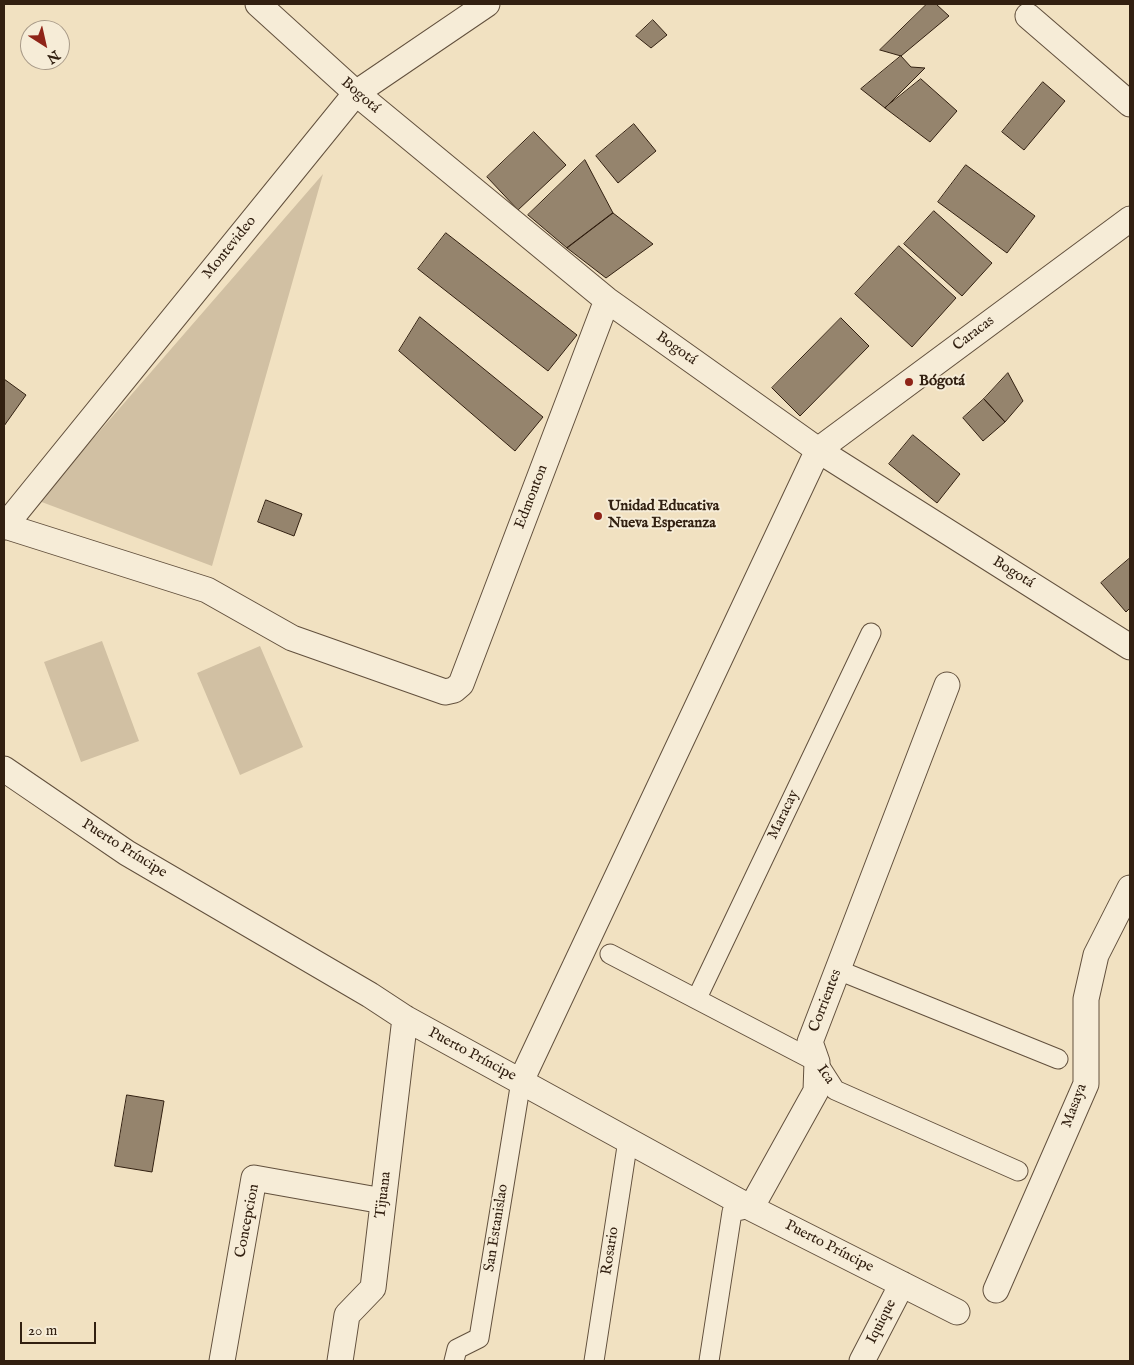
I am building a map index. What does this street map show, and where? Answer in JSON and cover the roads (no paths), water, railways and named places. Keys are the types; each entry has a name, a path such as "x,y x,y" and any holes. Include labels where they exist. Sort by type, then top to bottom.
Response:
{"street":[{"name":"Bogotá","path":"258,4 356,94 607,300 818,450 1130,646"},
{"name":"Montevideo","path":"4,526 356,94 487,4"},
{"path":"1028,16 1130,104"},
{"name":"Caracas","path":"818,450 1130,219"},
{"name":"Edmonton","path":"4,526 207,590 292,638 445,692 454,690 461,684 607,300"},
{"path":"521,1081 818,450"},
{"name":"Maracay","path":"697,998 871,633"},
{"name":"Corrientes","path":"751,1208 816,1092 817,1062 810,1042 947,685"},
{"name":"Puerto Príncipe","path":"4,770 127,853 362,990 405,1018 751,1208 958,1312"},
{"name":"Masaya","path":"996,1290 1086,1084 1086,999 1096,955 1130,888"},
{"name":"Ica","path":"610,954 817,1062 835,1090 1018,1171"},
{"path":"838,970 1058,1059"},
{"name":"Tijuana","path":"340,1361 347,1315 373,1288 405,1018"},
{"name":"San Estanislao","path":"454,1361 456,1349 478,1338 521,1081"},
{"name":"Rosario","path":"594,1361 628,1140"},
{"name":"Concepcion","path":"222,1361 254,1178 383,1202"},
{"path":"709,1361 732,1212 751,1208"},
{"name":"Iquique","path":"862,1361 902,1284"}],"place":[{"name":"Bógotá","path":"909,382"},
{"name":"Unidad Educativa Nueva Esperanza","path":"598,516"}]}
